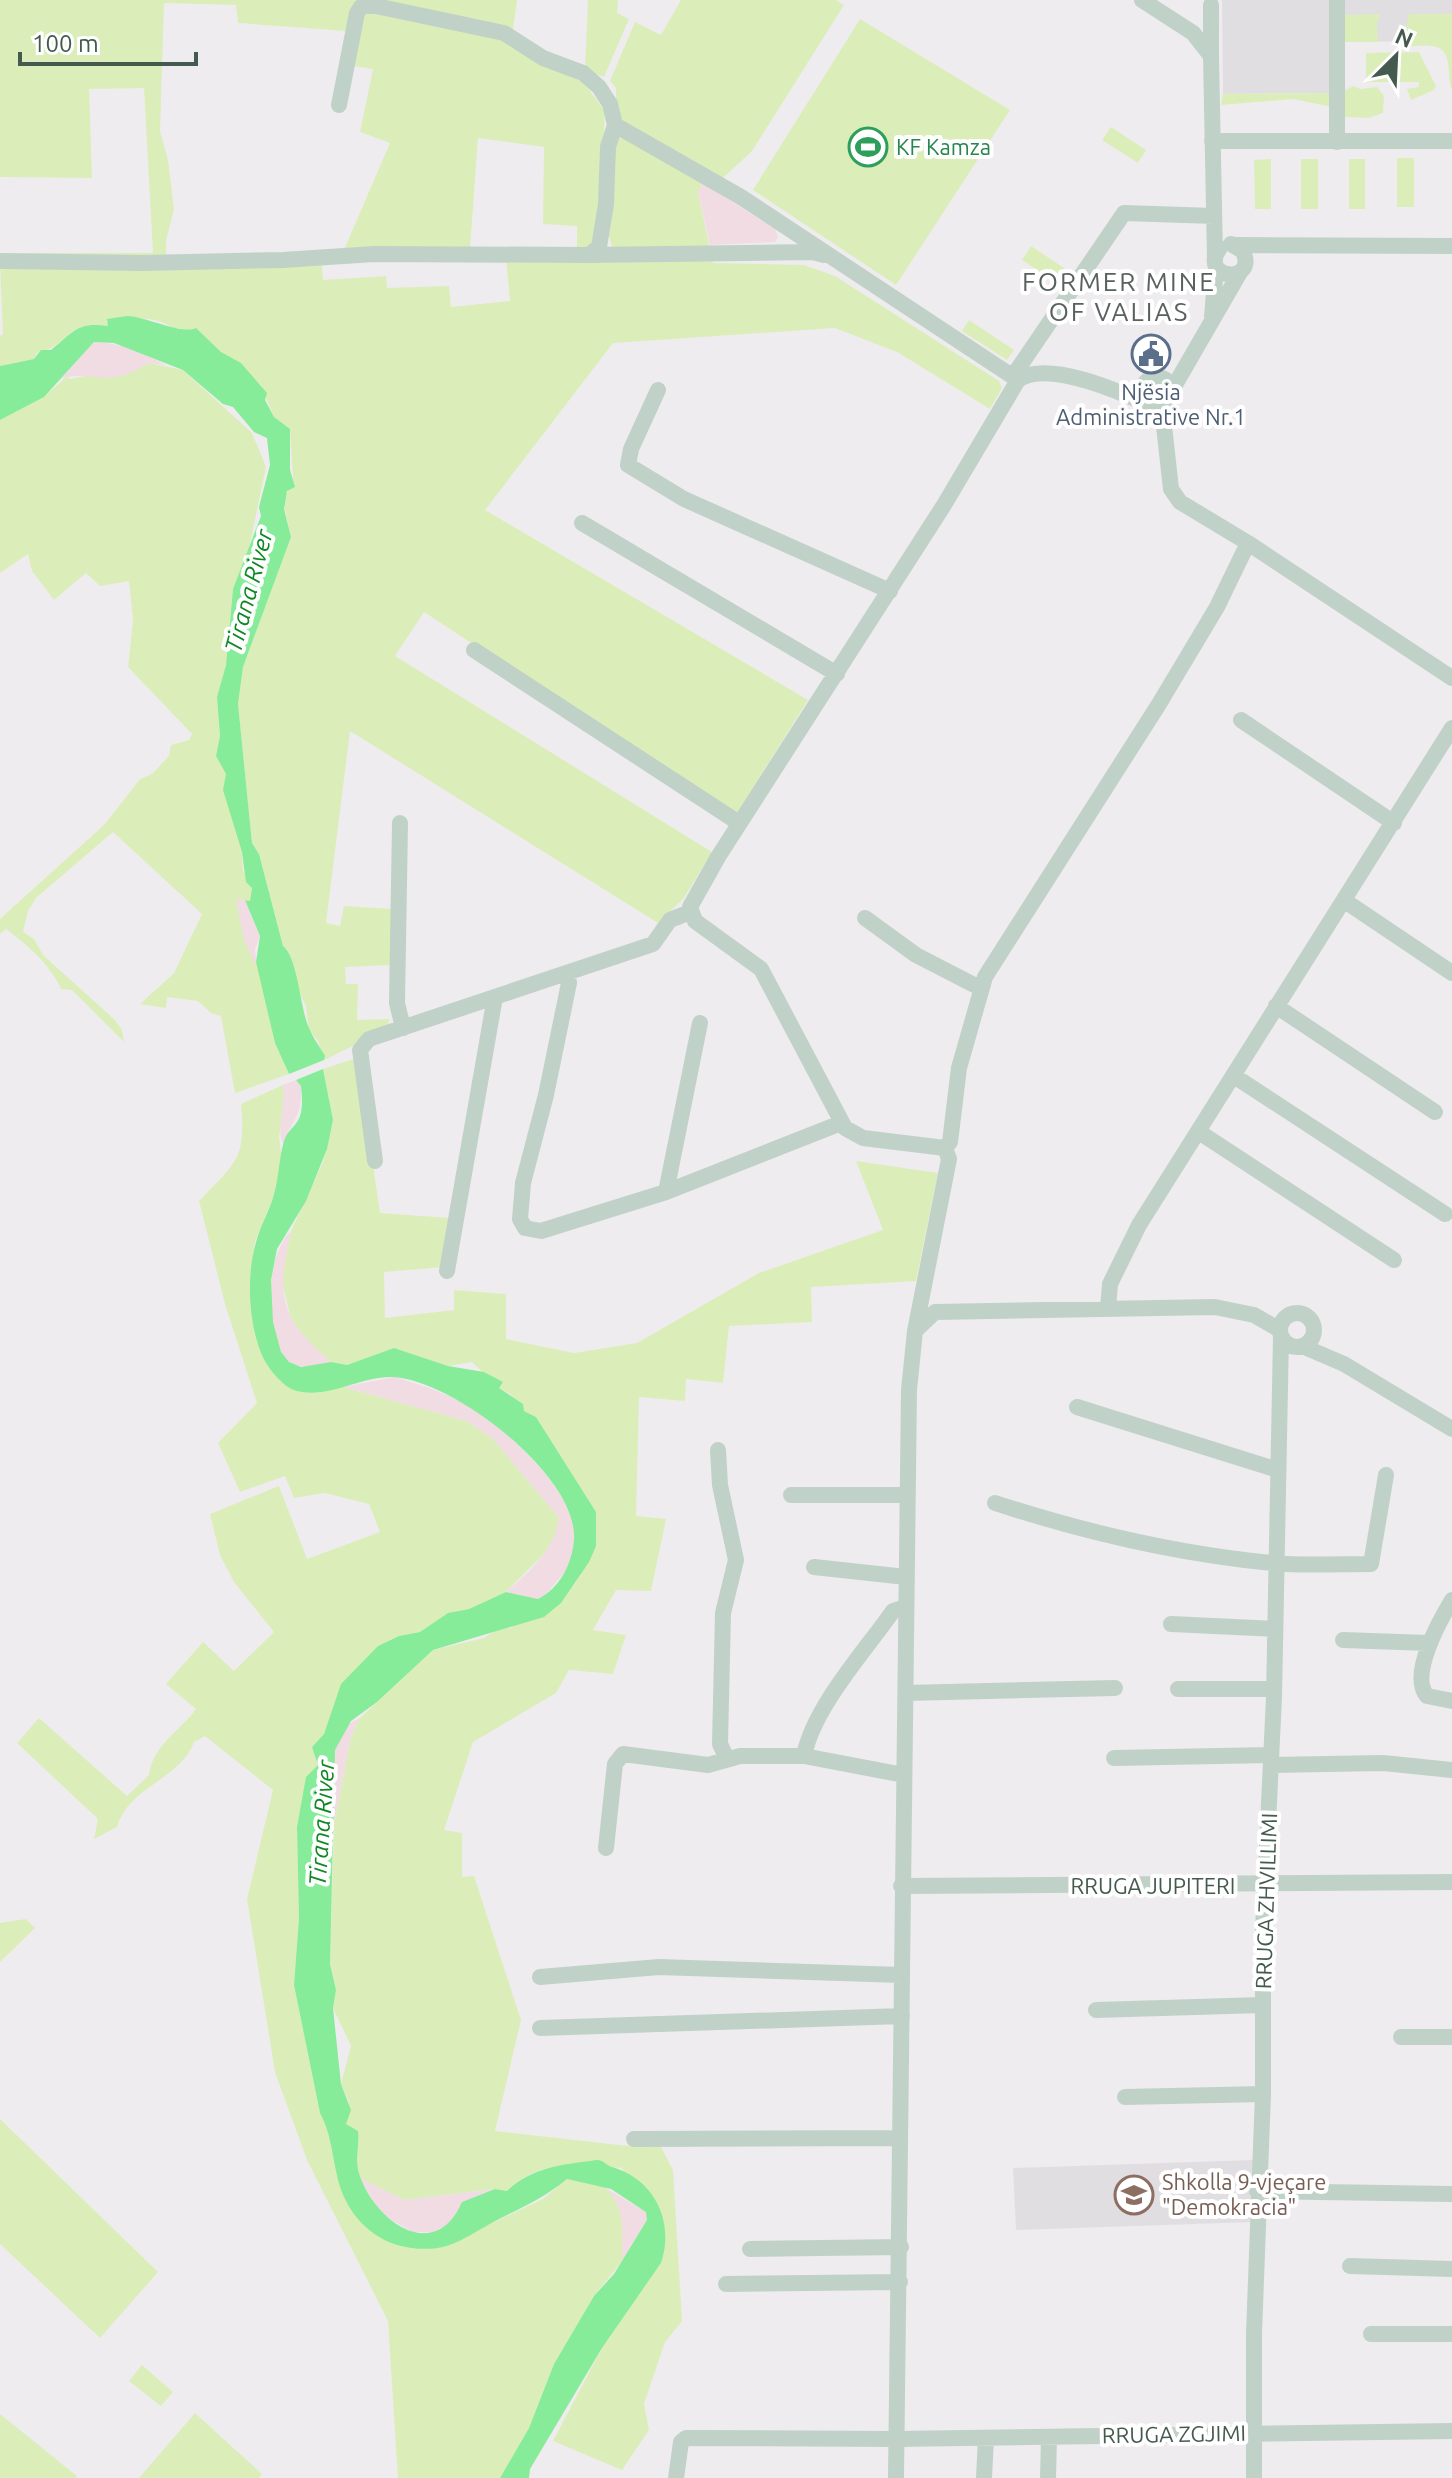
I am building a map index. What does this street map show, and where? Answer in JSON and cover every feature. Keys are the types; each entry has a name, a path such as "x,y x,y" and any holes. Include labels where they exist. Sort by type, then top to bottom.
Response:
{"street":[{"path":"1142,0 1202,40 1211,56"},
{"path":"1337,0 1337,142"},
{"path":"1174,21 1198,22 1211,2"},
{"path":"1211,2 1215,262 1211,323"},
{"path":"339,105 357,13 361,7 371,5 504,33 543,58 583,73 606,96 615,125 608,147 602,241 596,251 589,255"},
{"path":"615,125 783,224 1015,378 1045,371 1149,405 1162,406 1171,395 1242,270 1265,245"},
{"path":"1212,141 1452,141"},
{"path":"945,1148 863,1138 851,1133 841,1123 761,969 695,921 690,912 698,889 890,591 1015,378 1119,216 1128,211 1214,221 1246,256 1242,270"},
{"path":"771,253 789,244 783,224"},
{"path":"1215,262 1220,248 1232,244 1452,246"},
{"path":"0,261 142,263 283,260 374,254 812,252 840,262"},
{"path":"1215,262 1224,275 1242,270"},
{"path":"1193,352 1153,377 1141,390 1164,426 1175,497 1452,678"},
{"path":"1094,385 1118,387 1153,377 1168,381 1171,395 1167,446"},
{"path":"658,390 631,449 628,465 684,499 890,591"},
{"path":"582,523 837,674"},
{"path":"945,1148 950,1142 962,1056 980,988 997,955 1166,693 1217,607 1248,543"},
{"path":"474,650 739,823"},
{"path":"1241,720 1394,823"},
{"path":"1108,1308 1110,1284 1132,1238 1452,728"},
{"path":"400,823 397,1003 403,1028"},
{"path":"1345,901 1452,973"},
{"path":"375,1161 360,1050 369,1039 653,944 670,920 690,912"},
{"path":"865,918 906,949 980,988"},
{"path":"568,973 569,983 546,1095 523,1183 521,1224 532,1231 541,1231 666,1192 841,1123"},
{"path":"447,1271 495,997"},
{"path":"1276,1006 1435,1112"},
{"path":"666,1192 700,1023"},
{"path":"1234,1076 1445,1214"},
{"path":"1199,1132 1394,1260"},
{"path":"896,2478 909,1390 915,1331 949,1159 945,1148"},
{"path":"924,1283 927,1301 948,1312"},
{"path":"915,1331 929,1315 948,1312 1215,1307 1254,1315 1344,1364 1452,1429"},
{"path":"1288,1335 1301,1313 1313,1325 1322,1345 1344,1364"},
{"path":"1288,1335 1313,1336 1313,1325"},
{"name":"RRUGA ZHVILLIMI","path":"1254,2478 1252,2432 1257,2191 1263,2094 1262,2005 1280,1369 1288,1335"},
{"path":"1077,1407 1278,1470"},
{"path":"718,1450 720,1485 736,1560 723,1613 720,1744 727,1759"},
{"path":"995,1503 1084,1530 1275,1563 1371,1564 1386,1475"},
{"path":"791,1495 908,1495"},
{"path":"814,1567 906,1577"},
{"path":"1452,1600 1428,1643 1424,1693 1452,1701"},
{"path":"804,1756 807,1740 819,1718 893,1611 905,1607"},
{"path":"1171,1624 1275,1629"},
{"path":"1343,1640 1428,1643"},
{"path":"906,1693 1115,1688"},
{"path":"1178,1689 1273,1689"},
{"path":"606,1848 618,1757 630,1754 708,1765 740,1756 804,1756 904,1775"},
{"path":"1114,1758 1383,1763 1452,1770"},
{"name":"RRUGA JUPITERI","path":"901,1886 1266,1886 1452,1882"},
{"path":"540,1977 659,1967 902,1975"},
{"path":"1096,2010 1262,2005"},
{"path":"540,2028 902,2016"},
{"path":"1401,2037 1452,2037"},
{"path":"1125,2097 1263,2094"},
{"path":"634,2139 899,2138"},
{"path":"1257,2191 1452,2194"},
{"path":"750,2249 901,2247"},
{"path":"1350,2266 1452,2269"},
{"path":"726,2284 900,2282"},
{"path":"1371,2334 1452,2334"},
{"name":"RRUGA ZGJIMI","path":"676,2478 681,2442 686,2438 896,2439 1452,2431"},
{"path":"1048,2478 1049,2437"},
{"path":"984,2478 986,2438"}],"shaded area":[{"path":"0,0 517,0 511,45 584,83 605,111 600,205 592,249 577,249 577,226 543,224 544,147 478,138 470,249 343,252 390,143 360,132 373,69 339,64 346,31 238,23 236,5 164,3 160,131 168,160 174,209 166,241 166,259 0,253 153,253 144,88 89,89 92,178 0,177"},
{"path":"588,0 618,0 617,13 629,19 604,77 585,70"},
{"path":"681,0 836,0 844,5 752,151 722,179 622,120 616,109 616,88 610,81 635,22 661,35"},
{"path":"1222,0 1332,0 1333,93 1223,94"},
{"path":"1342,0 1452,0 1452,41 1342,42"},
{"path":"1381,14 1377,22 1378,42 1342,42 1342,15"},
{"path":"1409,14 1452,14 1452,90 1447,58 1441,49 1402,46 1391,42 1405,33"},
{"name":"KF Kamza","path":"860,19 1010,110 896,285 753,190"},
{"path":"1419,52 1436,86 1434,90 1411,100 1407,89 1419,87 1419,82 1366,82 1366,53"},
{"path":"1354,86 1360,89 1377,87 1384,96 1383,113 1368,118 1345,117 1345,90"},
{"path":"1333,93 1332,107 1293,99 1221,105 1223,94"},
{"path":"1111,127 1146,150 1138,163 1102,140"},
{"path":"619,137 632,140 703,183 698,192 713,263 804,265 835,276 999,381 1002,388 990,409 897,352 835,328 613,343 485,510 808,700 735,816 424,612 395,656 712,852 684,898 658,923 350,731 326,923 340,926 344,906 392,909 391,965 345,967 346,984 358,984 357,1020 389,1019 388,1029 324,1060 318,1041 309,1030 306,1006 295,982 296,972 288,950 283,946 259,854 252,843 238,704 243,667 291,537 283,501 293,480 290,429 274,417 261,385 221,352 179,328 175,330 152,320 107,319 109,326 94,325 75,330 57,345 37,353 34,359 0,366 0,336 3,334 0,264 322,264 323,280 386,276 387,288 449,286 451,307 510,301 506,258 621,263 613,249 606,218 608,185"},
{"path":"1397,158 1414,158 1414,207 1397,207"},
{"path":"1271,159 1271,209 1255,209 1254,160"},
{"path":"1301,159 1318,159 1318,209 1301,209"},
{"path":"1349,159 1365,159 1365,209 1349,209"},
{"path":"1031,246 1067,270 1058,283 1022,260"},
{"path":"969,320 1014,350 1007,360 962,331"},
{"path":"150,363 183,370 252,433 266,467 247,558 233,589 226,665 217,697 220,736 216,756 226,774 224,790 242,852 243,870 252,888 250,901 245,900 244,940 259,967 275,1043 289,1074 235,1093 221,1016 211,1013 198,1001 167,997 166,1008 140,1004 174,973 202,914 113,832 36,898 28,911 23,932 34,939 43,955 115,1020 122,1030 124,1042 72,990 61,989 51,971 29,948 6,929 0,934 0,919 105,824 140,779 152,774 169,756 171,745 189,740 192,734 128,667 133,620 129,581 100,586 86,573 54,600 32,571 28,554 0,573 0,420 44,397 67,376 70,379"},
{"path":"354,1059 363,1095 380,1213 450,1218 444,1267 384,1272 385,1318 454,1310 454,1290 506,1294 506,1339 574,1353 637,1343 759,1273 883,1230 856,1161 938,1173 916,1281 811,1287 812,1322 729,1326 723,1383 686,1379 685,1401 639,1397 636,1516 666,1519 651,1591 616,1590 593,1630 626,1635 613,1674 569,1670 556,1693 473,1742 444,1830 462,1833 462,1877 474,1876 521,2020 495,2131 661,2147 673,2170 682,2321 665,2342 644,2404 649,2430 622,2470 553,2441 602,2348 661,2263 622,2168 547,2168 520,2180 507,2191 495,2189 404,2200 360,2178 354,2153 359,2141 346,2124 349,2102 341,2084 351,2046 333,2008 336,1990 330,1964 334,1824 351,1737 359,1719 433,1650 484,1638 499,1628 511,1628 574,1585 596,1546 596,1512 536,1417 524,1411 510,1394 499,1388 472,1362 448,1366 394,1348 347,1365 331,1362 301,1336 291,1319 281,1278 291,1231 323,1162 333,1120 323,1069"},
{"path":"283,1085 286,1103 279,1136 282,1161 273,1198 255,1242 250,1285 251,1312 262,1356 281,1381 316,1393 343,1387 467,1421 493,1439 559,1518 558,1531 544,1554 506,1592 469,1609 448,1613 420,1632 399,1636 378,1646 335,1703 324,1734 312,1747 318,1764 304,1793 297,1827 299,1918 294,1985 320,2113 329,2129 345,2198 439,2248 543,2199 567,2179 604,2187 614,2195 624,2223 622,2261 594,2296 554,2364 529,2428 500,2478 398,2478 388,2321 307,2160 275,2072 247,1899 273,1790 205,1736 194,1742 178,1766 132,1802 117,1827 94,1839 98,1819 17,1743 39,1718 127,1796 149,1775 161,1747 196,1709 166,1684 203,1642 234,1671 274,1632 234,1582 220,1555 210,1514 279,1486 307,1559 380,1532 369,1504 325,1493 294,1498 285,1476 240,1492 218,1443 257,1403 225,1304 199,1201 236,1159 242,1137 241,1104"},
{"path":"26,1919 35,1928 0,1962 0,1923"},
{"path":"0,2119 158,2272 100,2338 0,2244"},
{"name":"Shkolla 9-vjeçare \"Demokracia\"","path":"1253,2160 1253,2222 1016,2230 1013,2168"},
{"path":"142,2365 173,2392 161,2406 129,2381"},
{"path":"195,2413 262,2474 259,2478 139,2478"},
{"path":"0,2414 77,2476 76,2478 0,2478"}],"sand":[{"path":"703,183 775,229 778,237 775,242 710,245 698,192"},
{"path":"94,342 123,347 166,365 150,363 116,377 74,376 61,379"},
{"path":"236,899 245,900 260,936 255,949 257,969 244,940"},
{"path":"296,1080 301,1086 300,1105 283,1144 280,1132 283,1085"},
{"path":"291,1231 284,1273 286,1304 300,1331 331,1362 309,1366 293,1364 279,1350 274,1334 270,1316 272,1276 276,1257"},
{"path":"395,1377 449,1396 479,1413 517,1444 555,1486 568,1510 575,1534 573,1557 560,1578 538,1599 506,1592 547,1550 559,1518 493,1439 467,1421 343,1387"},
{"path":"359,1719 351,1737 334,1824 332,1765 335,1750 339,1736 347,1726"},
{"path":"360,2178 404,2200 495,2189 463,2202 452,2223 433,2232 413,2232 380,2214"},
{"path":"604,2187 646,2212 647,2220 622,2261 620,2212"}],"water":[{"name":"Tirana River","path":"127,316 173,328 196,328 221,352 241,363 267,393 265,400 274,417 290,429 290,470 295,487 287,491 284,509 291,537 243,667 238,704 252,843 259,854 283,946 292,961 306,1019 325,1056 324,1060 289,1074 275,1043 256,962 260,936 245,900 250,901 252,888 246,882 242,852 223,790 226,774 216,756 220,736 217,697 226,665 233,589 261,516 259,507 270,465 267,438 254,432 233,407 223,404 183,370 114,343 94,342 44,397 0,420 0,366 34,359 41,350 51,350 82,327 108,326 107,319"},
{"name":"Tirana River","path":"323,1069 333,1120 327,1149 306,1201 277,1249 271,1280 273,1322 281,1352 289,1362 301,1367 331,1362 347,1365 394,1348 448,1366 484,1372 503,1382 499,1388 523,1404 524,1411 536,1417 596,1512 596,1546 589,1562 561,1603 544,1617 433,1650 377,1702 351,1721 335,1750 330,1964 336,1990 333,2008 341,2084 351,2110 346,2124 358,2131 357,2166 369,2196 394,2222 408,2230 423,2233 438,2230 451,2220 462,2202 495,2189 507,2191 527,2176 549,2168 598,2160 639,2181 658,2204 663,2217 665,2247 661,2263 602,2348 530,2469 529,2478 500,2478 529,2428 554,2364 594,2296 614,2274 647,2220 646,2212 611,2189 567,2179 534,2201 461,2240 438,2248 396,2245 372,2233 362,2224 341,2191 320,2113 294,1985 299,1918 297,1827 306,1777 318,1765 312,1747 324,1734 341,1684 378,1646 399,1636 420,1632 448,1613 469,1609 506,1592 538,1599 553,1589 564,1574 574,1540 570,1515 556,1488 535,1461 478,1413 447,1394 418,1382 392,1377 321,1392 297,1391 281,1381 263,1358 251,1311 253,1253 274,1194 284,1141 301,1112 301,1086 296,1080"}],"place":[{"name":"KF Kamza","path":"868,147"},
{"name":"Njësia Administrative Nr.1","path":"1151,354"},
{"name":"Shkolla 9-vjeçare \"Demokracia\"","path":"1134,2195"}],"district":[{"name":"FORMER MINE OF VALIAS","path":"1119,297"}]}
